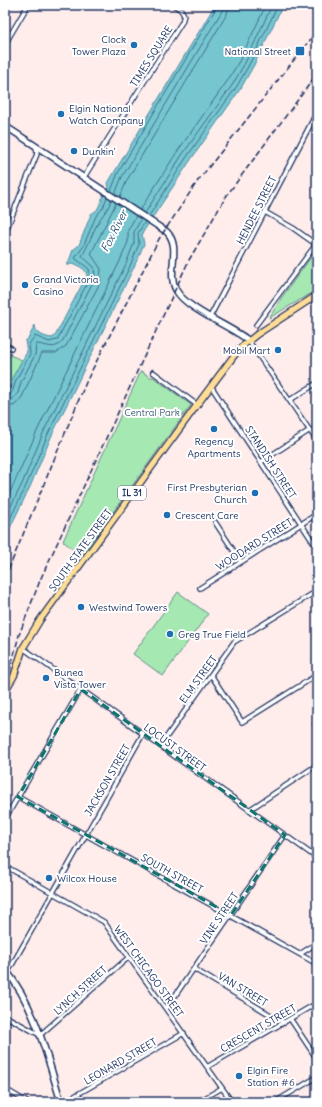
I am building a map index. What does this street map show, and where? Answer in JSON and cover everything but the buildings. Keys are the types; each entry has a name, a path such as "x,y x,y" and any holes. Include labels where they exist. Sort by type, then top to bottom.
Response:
{"main road":[{"name":"SOUTH STATE STREET","path":"5,691 14,676 24,648 54,602 211,386 248,340 317,295"}],"street":[{"path":"5,44 28,5"},
{"name":"TIMES SQUARE","path":"84,177 182,22 184,15 174,5"},
{"name":"HENDEE STREET","path":"210,317 317,112"},
{"path":"5,126 167,232 173,242 172,280 177,292 188,303 248,340 317,441"},
{"path":"5,233 37,154 36,146"},
{"path":"37,154 42,150"},
{"path":"256,325 317,244 265,212"},
{"path":"5,345 11,348"},
{"path":"153,372 197,405"},
{"path":"290,400 317,383"},
{"name":"STANDISH STREET","path":"211,386 317,548"},
{"path":"261,462 310,430"},
{"name":"WOODARD STREET","path":"200,588 317,514"},
{"path":"215,522 241,562"},
{"name":"ELM STREET","path":"160,746 212,675 234,642 317,591"},
{"name":"LOCUST STREET","path":"24,648 317,858"},
{"path":"212,675 242,722 317,675"},
{"path":"5,819 81,689"},
{"name":"JACKSON STREET","path":"6,971 53,894 143,734"},
{"path":"249,810 317,765"},
{"name":"SOUTH STREET","path":"18,796 317,964"},
{"name":"VINE STREET","path":"166,1009 285,835"},
{"name":"WEST CHICAGO STREET","path":"5,866 104,922 232,1102"},
{"path":"300,954 317,943"},
{"name":"LYNCH STREET","path":"40,1035 129,957"},
{"name":"VAN STREET","path":"194,969 284,1023"},
{"path":"6,971 24,998 37,1023 62,1102"},
{"name":"CRESCENT STREET","path":"207,1067 317,1003"},
{"path":"5,1016 40,1035"},
{"path":"290,1020 317,1059"},
{"name":"LEONARD STREET","path":"62,1102 184,1033"},
{"path":"276,1102 317,1077"},
{"path":"198,1102 222,1088"},
{"path":"5,1089 27,1102"}],"highlighted area":[{"path":"81,689 285,835 231,915 18,797"}],"green space":[{"path":"317,249 317,290 269,318 282,297"},
{"path":"5,353 22,360 5,396"},
{"name":"Central Park","path":"141,371 150,377 153,377 191,405 81,556 63,541"},
{"name":"Greg True Field","path":"178,592 208,614 163,676 133,654"}],"water":[{"name":"Fox River","path":"215,5 283,5 254,65 241,88 190,161 142,234 144,244 134,267 52,435 30,487 5,538 5,396 11,387 12,378 27,352 25,341 28,339 35,325 37,331 46,337 52,338 55,336 87,275 85,270 79,266 71,264 67,266 73,250 79,245 91,214 97,210 109,187 108,183"}],"railway":[{"path":"5,578 87,380 159,239 197,182 317,31"},
{"path":"5,690 19,635 41,578 189,260 227,195 317,74"}],"place":[{"name":"Clock Tower Plaza","path":"134,45"},
{"name":"National Street","path":"300,51"},
{"name":"Elgin National Watch Company","path":"61,114"},
{"name":"Dunkin'","path":"74,151"},
{"name":"Grand Victoria Casino","path":"25,285"},
{"name":"Mobil Mart","path":"278,350"},
{"name":"Regency Apartments","path":"214,429"},
{"name":"First Presbyterian Church","path":"255,493"},
{"name":"Crescent Care","path":"167,515"},
{"name":"Westwind Towers","path":"81,607"},
{"name":"Greg True Field","path":"170,634"},
{"name":"Bunea Vista Tower","path":"46,678"},
{"name":"Wilcox House","path":"49,878"},
{"name":"Elgin Fire Station #6","path":"239,1076"}]}
